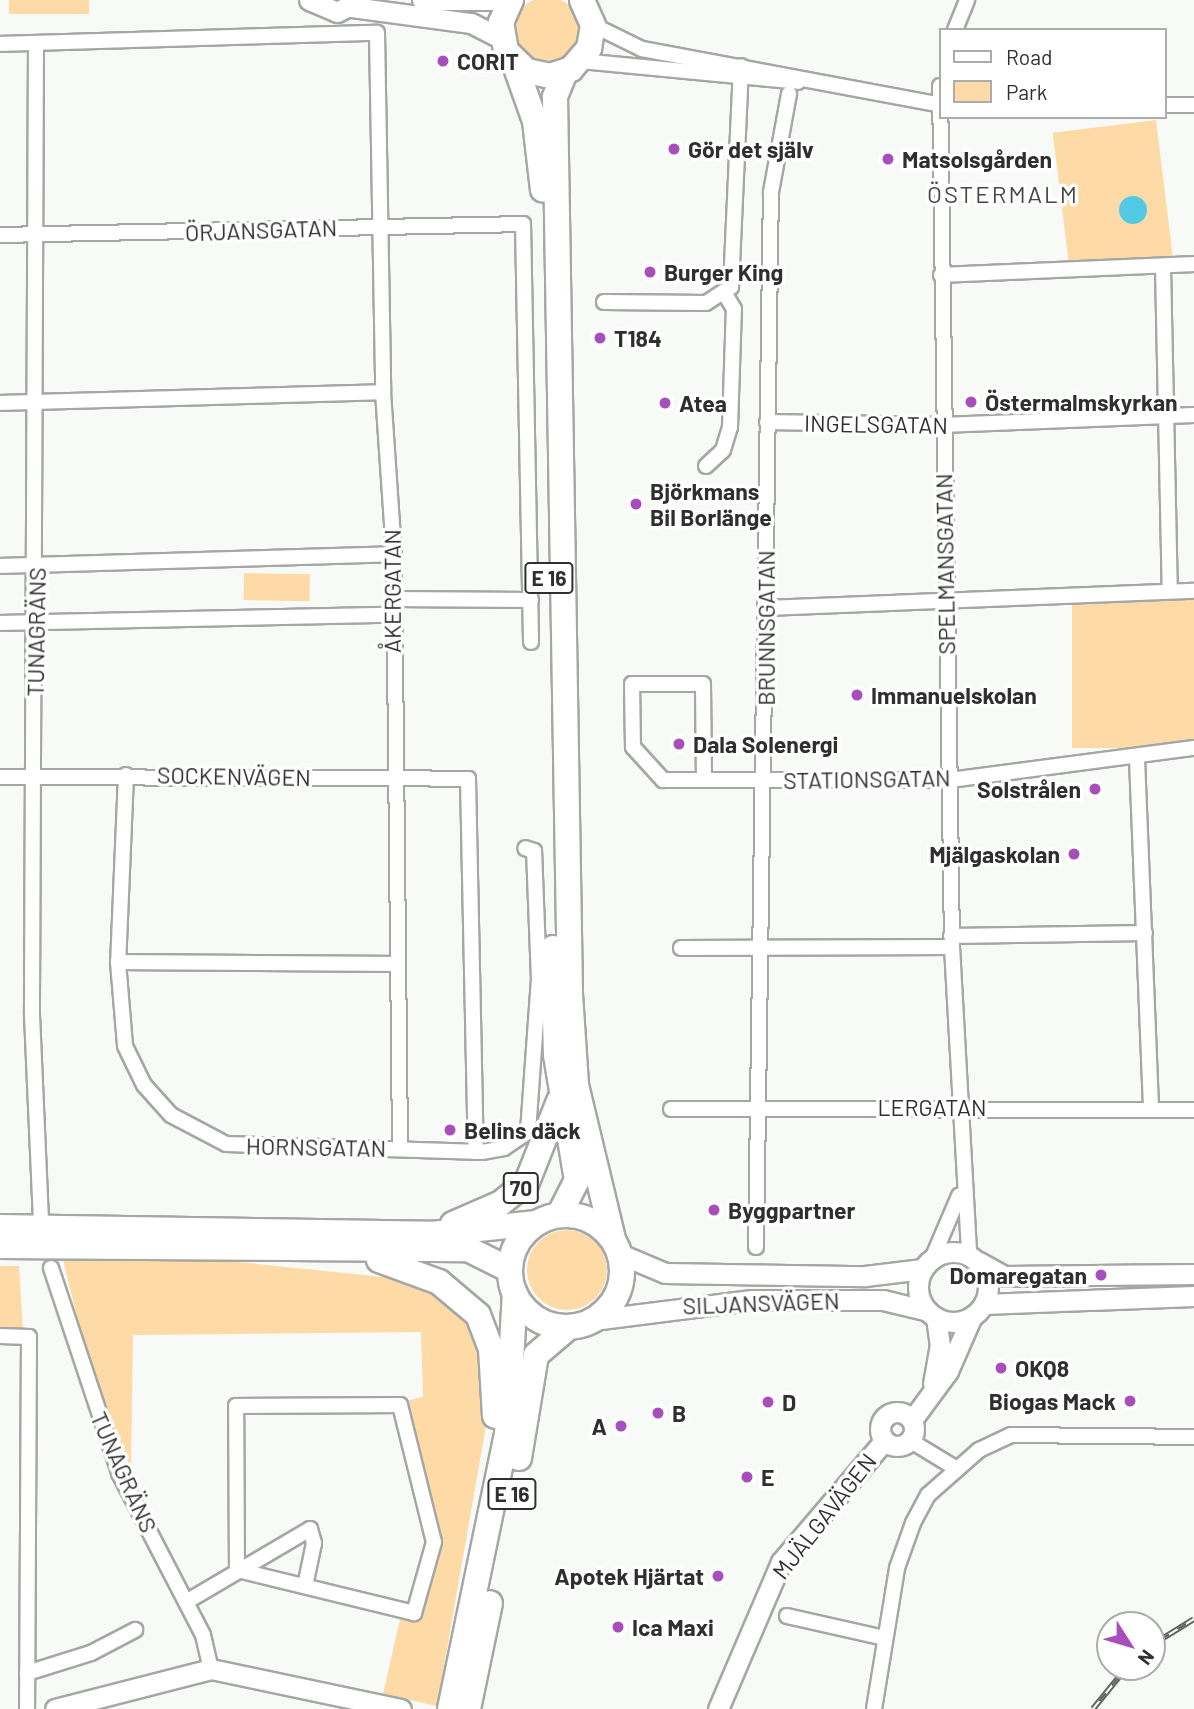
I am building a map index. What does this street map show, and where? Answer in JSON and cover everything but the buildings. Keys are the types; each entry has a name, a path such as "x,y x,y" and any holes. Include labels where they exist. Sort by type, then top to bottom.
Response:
{"highway":[{"path":"501,38 512,0"},
{"name":"E 16","path":"587,8 573,66 555,97 570,994 576,1085 616,1246"},
{"name":"E 16","path":"501,38 514,62 543,169 553,994 561,1097 577,1180 547,1219"},
{"path":"514,62 534,74 573,66"},
{"name":"70","path":"431,1234 501,1203 527,1182 561,1097"},
{"path":"0,1245 355,1253 468,1249 512,1281 537,1318 569,1327 593,1320 618,1292 616,1246 585,1217 547,1219 517,1243 512,1281"},
{"name":"70","path":"0,1227 431,1234 547,1219"},
{"path":"355,1253 439,1282 478,1315 494,1367 491,1511"},
{"name":"E 16","path":"450,1709 491,1511 512,1390 512,1281"},
{"name":"E 16","path":"468,1709 532,1365 541,1346 569,1327"}],"street":[{"path":"309,0 329,12 356,4 471,23 501,38"},
{"path":"422,0 492,0"},
{"path":"956,28 967,0"},
{"path":"587,8 620,44 740,73 938,104"},
{"name":"ÅKERGATAN","path":"36,44 377,33 383,392 394,554 391,778 400,1148"},
{"path":"0,44 36,44"},
{"name":"TUNAGRÄNS","path":"36,44 38,234 37,623 33,778 34,1120 41,1220"},
{"path":"573,66 740,73"},
{"path":"604,302 706,303 725,294 733,277 740,73"},
{"name":"BRUNNSGATAN","path":"756,1247 756,1107 763,949 771,192 789,94"},
{"name":"SPELMANSGATAN","path":"938,104 952,941 961,1191 974,1259"},
{"path":"1166,105 1194,105"},
{"name":"ÖRJANSGATAN","path":"0,234 523,224 531,600"},
{"path":"941,275 1194,264"},
{"path":"1163,267 1163,416 1170,591"},
{"path":"706,466 723,450 730,427 734,309 725,294"},
{"path":"0,403 383,392"},
{"name":"INGELSGATAN","path":"767,422 942,425 1194,415"},
{"path":"0,566 394,554"},
{"path":"766,608 1194,591"},
{"path":"393,599 531,600 531,642"},
{"path":"0,623 393,615"},
{"name":"STATIONSGATAN","path":"704,780 703,684 632,684 633,747 663,780 704,780 950,780 1137,759 1194,748"},
{"path":"1137,759 1151,1109"},
{"name":"SOCKENVÄGEN","path":"0,777 126,775 468,779 476,1152"},
{"name":"HORNSGATAN","path":"126,775 118,962 125,1046 144,1084 171,1115 201,1134 247,1147 400,1148 476,1152 505,1148 528,1132 535,1104 537,928 534,851 525,848"},
{"path":"681,948 763,949 1145,933"},
{"path":"118,962 396,964"},
{"name":"LERGATAN","path":"671,1109 960,1106 1194,1110"},
{"name":"SPELMANSGATAN","path":"927,1264 961,1191"},
{"name":"SILJANSVÄGEN","path":"616,1246 665,1273 864,1276 927,1264"},
{"path":"928,1395 940,1346 932,1314 918,1291 927,1264 950,1252 974,1259 1004,1276 1194,1274"},
{"path":"911,1441 912,1420 948,1371 978,1310 988,1282 974,1259"},
{"name":"TUNAGRÄNS","path":"51,1268 120,1473 186,1602 211,1669"},
{"path":"932,1314 954,1322 978,1310 1194,1296"},
{"name":"SILJANSVÄGEN","path":"593,1320 752,1300 883,1300 932,1314"},
{"path":"0,1336 29,1337 27,1709"},
{"path":"400,1405 434,1542 414,1613 237,1570 236,1406 400,1405"},
{"path":"911,1441 894,1447 884,1441 885,1418 902,1412 912,1420"},
{"path":"874,1709 885,1639 913,1523 928,1495 957,1469 1011,1435 1194,1437"},
{"name":"MJÄLGAVÄGEN","path":"718,1709 782,1562 884,1441"},
{"path":"911,1441 957,1469"},
{"path":"186,1602 310,1529 314,1542 305,1586"},
{"path":"787,1616 885,1639"},
{"path":"27,1673 91,1653 135,1630"},
{"path":"55,1709 211,1669 401,1709"}],"green space":[{"path":"538,-1 556,-1 565,3 574,12 579,24 577,43 570,53 560,60 547,63 534,60 524,53 517,43 514,30 520,12"},
{"path":"9,0 89,0 89,14 9,14"},
{"path":"1156,120 1173,259 1070,272 1053,133"},
{"path":"244,573 310,574 310,601 244,600"},
{"path":"1072,591 1194,591 1194,748 1072,748"},
{"path":"567,1230 582,1233 595,1242 604,1255 607,1270 604,1285 595,1298 582,1307 567,1310 552,1307 539,1298 530,1285 527,1270 530,1255 539,1242 552,1233"},
{"path":"62,1256 238,1262 403,1279 433,1288 478,1331 487,1420 437,1706 383,1694 401,1615 418,1619 438,1543 402,1402 423,1397 421,1332 133,1335 131,1469 89,1365"},
{"path":"0,1266 19,1266 23,1332 0,1331"}],"water":[{"path":"1133,196 1143,200 1147,210 1143,220 1133,224 1123,220 1119,210 1123,200"}],"railway":[{"path":"1166,1636 1194,1619"},
{"path":"1093,1709 1116,1681"}],"place":[{"name":"CORIT","path":"443,61"},
{"name":"Gör det själv","path":"674,149"},
{"name":"Matsolsgården","path":"888,159"},
{"name":"Burger King","path":"650,272"},
{"name":"T184","path":"600,338"},
{"name":"Östermalmskyrkan","path":"971,402"},
{"name":"Atea","path":"665,403"},
{"name":"Björkmans Bil Borlänge","path":"636,504"},
{"name":"Immanuelskolan","path":"857,695"},
{"name":"Dala Solenergi","path":"679,744"},
{"name":"Solstrålen","path":"1095,789"},
{"name":"Mjälgaskolan","path":"1074,854"},
{"name":"Belins däck","path":"450,1130"},
{"name":"Byggpartner","path":"714,1210"},
{"name":"Domaregatan","path":"1101,1275"},
{"name":"OKQ8","path":"1001,1368"},
{"name":"Biogas Mack","path":"1130,1401"},
{"name":"D","path":"768,1402"},
{"name":"B","path":"658,1413"},
{"name":"A","path":"621,1426"},
{"name":"E","path":"747,1477"},
{"name":"Apotek Hjärtat","path":"718,1576"},
{"name":"Ica Maxi","path":"618,1627"}],"district":[{"name":"ÖSTERMALM","path":"1003,194"}]}
